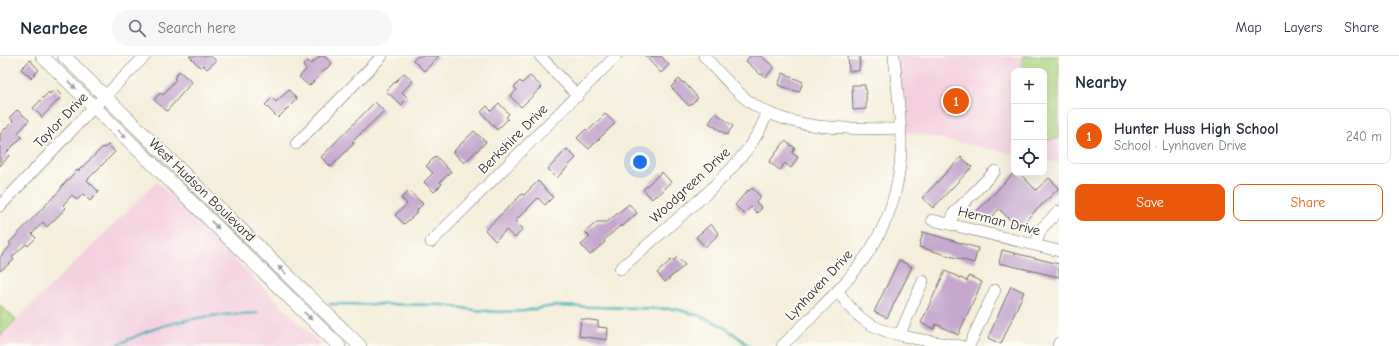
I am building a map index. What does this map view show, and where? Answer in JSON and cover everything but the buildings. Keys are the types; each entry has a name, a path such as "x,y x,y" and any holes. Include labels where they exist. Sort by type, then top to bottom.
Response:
{"main road":[{"name":"West Hudson Boulevard","path":"42,56 339,346"},
{"name":"West Hudson Boulevard","path":"64,56 360,346"}],"street":[{"name":"Taylor Drive","path":"0,206 94,107 145,56"},
{"path":"296,144 382,56"},
{"path":"540,56 578,96"},
{"name":"Berkshire Drive","path":"430,242 578,96 616,56"},
{"path":"704,56 742,96 768,112 792,121 826,128 900,129"},
{"name":"Lynhaven Drive","path":"782,346 838,291 854,273 871,250 886,222 897,186 901,152 894,56"},
{"name":"Woodgreen Drive","path":"620,269 706,194 731,169 751,144 768,112"},
{"path":"950,224 954,213 995,171"},
{"path":"1035,246 1042,228 1059,211"},
{"name":"Herman Drive","path":"932,220 1059,251"},
{"path":"900,334 923,281"},
{"path":"969,346 995,290"},
{"path":"838,291 856,314 865,321 880,328 900,334 961,346"}],"shaded area":[{"path":"896,56 1059,56 1059,163 1047,161 1047,68 1011,68 1011,153 898,130"},
{"path":"157,182 322,346 0,346 0,336"}],"green space":[{"path":"1023,56 1059,56 1059,138 1047,140 1047,68 1022,68"},
{"path":"0,305 16,320 0,336"}],"waterway":[{"path":"330,304 445,305 498,312 524,311 553,306 676,309 700,316 721,325 749,346"},
{"path":"116,346 148,331 182,321 210,316 258,313"}],"place":[{"name":"Hunter Huss High School","path":"956,101"}]}
